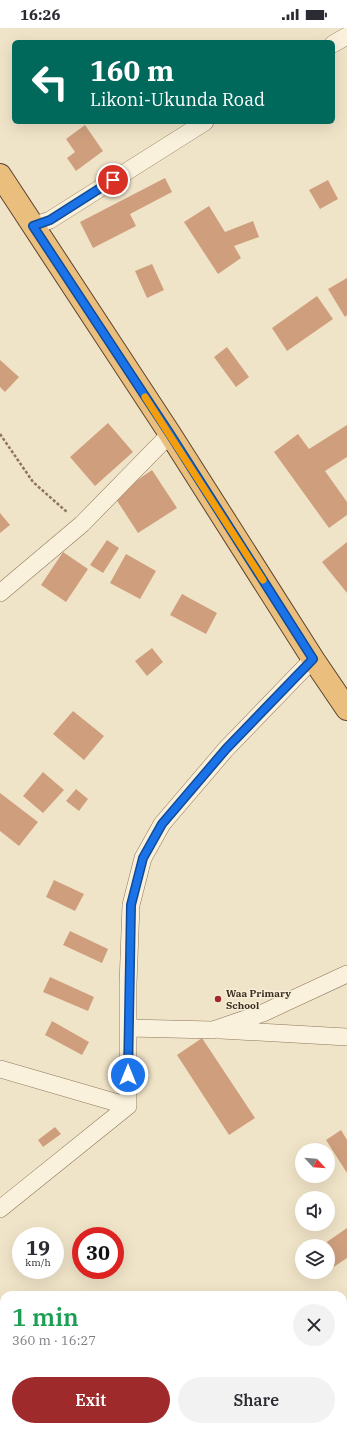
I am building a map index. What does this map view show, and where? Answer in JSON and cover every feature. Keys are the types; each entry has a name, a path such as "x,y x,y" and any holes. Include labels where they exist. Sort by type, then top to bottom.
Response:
{"highway":[{"path":"0,175 170,434 313,659 347,709"}],"street":[{"path":"335,43 347,36"},
{"path":"33,226 50,220 202,124"},
{"path":"0,593 82,524 170,434"},
{"path":"128,1106 131,905 143,858 162,824 226,749 313,659"},
{"path":"213,1030 263,1013 347,974"},
{"path":"128,1028 213,1030 347,1037"},
{"path":"0,1069 128,1106"},
{"path":"0,1208 128,1106"}],"path":[{"path":"0,434 33,482 82,524"}],"building":[{"path":"85,125 103,151 76,171 67,158 75,152 66,139"},
{"path":"165,178 172,192 130,214 136,226 93,248 80,222"},
{"path":"328,180 338,199 320,209 309,190"},
{"path":"209,206 225,232 253,221 259,237 234,246 241,258 218,274 184,222"},
{"path":"152,264 164,290 147,298 135,271"},
{"path":"347,278 347,315 345,317 328,289"},
{"path":"317,296 333,319 287,351 272,328"},
{"path":"227,347 249,377 236,387 214,357"},
{"path":"0,360 19,377 5,392 0,387"},
{"path":"108,423 133,452 95,486 70,457"},
{"path":"347,425 347,457 325,471 347,502 347,515 329,528 274,452 298,434 309,449"},
{"path":"152,470 177,508 138,533 114,496"},
{"path":"0,513 10,525 0,533"},
{"path":"107,540 119,548 103,573 90,565"},
{"path":"347,542 347,593 322,562"},
{"path":"63,552 88,569 66,602 41,585"},
{"path":"126,554 156,571 140,599 110,583"},
{"path":"182,594 217,613 206,634 170,615"},
{"path":"152,648 163,662 147,676 135,661"},
{"path":"73,711 104,736 84,760 53,734"},
{"path":"43,772 64,790 43,813 23,796"},
{"path":"76,789 88,799 79,811 66,801"},
{"path":"0,793 38,822 19,846 0,831"},
{"path":"54,880 84,894 75,911 46,897"},
{"path":"70,931 108,949 102,963 63,945"},
{"path":"50,977 94,997 88,1011 43,992"},
{"path":"52,1021 89,1042 82,1055 45,1035"},
{"path":"202,1038 255,1118 229,1135 177,1055"},
{"path":"55,1127 61,1134 43,1147 38,1140"},
{"path":"341,1130 347,1140 347,1173 335,1154 335,1143 328,1143 326,1140"},
{"path":"347,1228 347,1258 335,1266 335,1239 331,1239"}],"slow traffic":[{"path":"145,397 263,580"}],"place":[{"name":"Waa Primary School","path":"218,999"}],"route":[{"path":"113,180 50,220 33,226 170,434 313,659 226,749 162,824 143,858 131,905 128,984 128,1075"}]}
